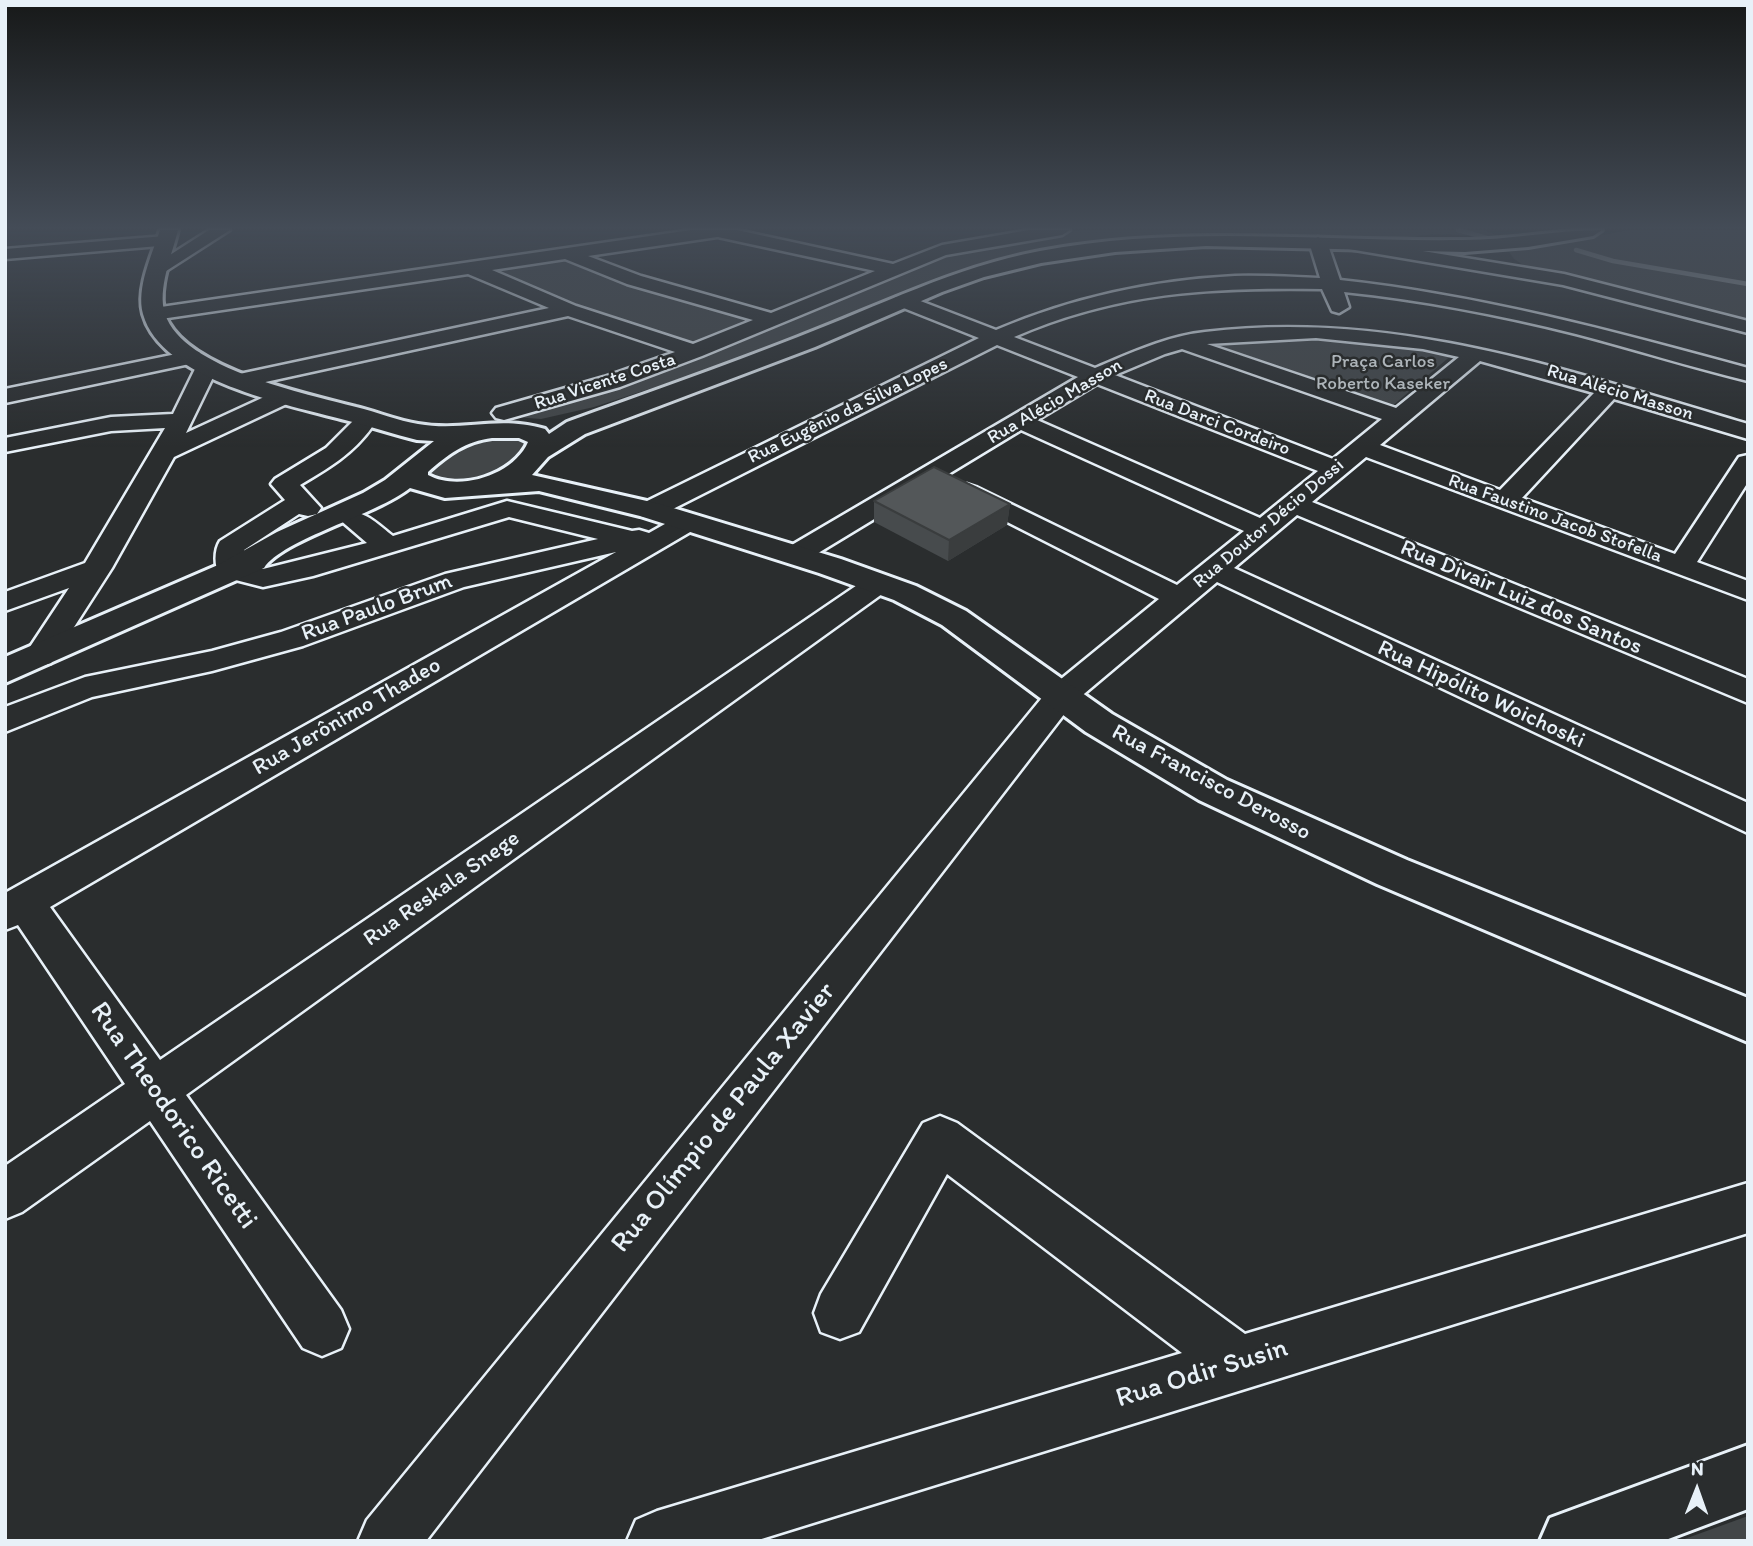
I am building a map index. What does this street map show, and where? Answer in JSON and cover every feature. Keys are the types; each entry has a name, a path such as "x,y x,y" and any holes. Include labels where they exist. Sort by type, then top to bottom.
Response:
{"main road":[{"path":"153,302 154,314 165,334 199,362 238,381 294,400 417,432 467,435"},
{"path":"5,671 230,570 385,506 476,487 514,473 576,428 807,342 901,302"},
{"path":"230,570 311,512 383,493 417,468 430,453 467,435 505,421 570,420 719,374"},
{"path":"294,400 331,418 397,440 417,468"},
{"name":"Rua Francisco Derosso","path":"505,421 536,435 541,442 538,453 565,476 612,492 660,526"},
{"path":"417,468 414,479 421,485 436,489 476,487"},
{"name":"Rua Francisco Derosso","path":"476,487 538,483 604,501 660,526 795,555 879,583 954,618 1099,723 1168,766 1262,814 1392,872 1745,1012"},
{"path":"1573,1541 1748,1477"}],"street":[{"path":"154,314 236,302"},
{"path":"551,302 695,352"},
{"path":"712,302 774,320"},
{"name":"Rua Vicente Costa","path":"505,421 695,352 818,302"},
{"name":"Rua Darci Cordeiro","path":"907,302 1336,469"},
{"name":"Rua Eugênio da Silva Lopes","path":"660,526 996,337 1065,310 1098,302"},
{"path":"1337,302 1348,334"},
{"name":"Rua Eugênio da Silva Lopes","path":"1457,302 1510,312 1748,375"},
{"path":"1647,302 1748,327"},
{"path":"238,381 569,310"},
{"name":"Rua Alécio Masson","path":"795,555 1095,376 1142,354 1182,342 1268,332 1348,334 1477,353 1748,432"},
{"path":"1182,342 1399,417"},
{"name":"Rua Doutor Décio Dossi","path":"1061,696 1477,353"},
{"path":"5,396 199,362 182,421 167,451 99,568 40,656"},
{"path":"1505,500 1609,390"},
{"path":"167,451 294,400"},
{"path":"5,445 111,424 182,421"},
{"path":"1019,421 1263,529"},
{"path":"311,512 284,484 335,453 360,428"},
{"name":"Rua Faustino Jacob Stofella","path":"1362,447 1748,591"},
{"path":"1681,566 1748,462"},
{"path":"932,474 1180,598"},
{"path":"476,487 507,509 573,524 660,526"},
{"path":"573,524 604,501"},
{"name":"Rua Divair Luiz dos Santos","path":"1294,504 1748,692"},
{"path":"230,570 262,578 388,545 507,509"},
{"path":"352,519 388,545"},
{"name":"Rua Paulo Brum","path":"5,720 85,688 212,661 292,639 481,573 660,526"},
{"name":"Rua Jerônimo Thadeo","path":"15,908 660,526"},
{"path":"5,602 99,568"},
{"name":"Rua Hipólito Woichoski","path":"1214,570 1748,819"},
{"name":"Rua Reskala Snege","path":"5,1195 879,583"},
{"name":"Rua Olímpio de Paula Xavier","path":"388,1541 1061,696"},
{"name":"Rua Theodorico Ricetti","path":"15,908 155,1090 322,1329"},
{"path":"839,1313 940,1140 1239,1363"},
{"name":"Rua Odir Susin","path":"657,1541 1748,1208"}],"green space":[{"path":"563,302 705,302 762,320 695,348"},
{"path":"827,302 883,302 753,355 594,407 541,419 514,417 718,350"},
{"path":"1665,302 1748,302 1748,323"},
{"name":"Praça Carlos Roberto Kaseker","path":"1344,336 1454,353 1390,408 1199,343"},
{"path":"512,434 530,442 509,471 452,486 428,477 426,470 466,440"},
{"path":"1748,1516 1748,1541 1679,1541"}],"building":[{"path":"934,467 1010,504 949,540 874,501"}]}
